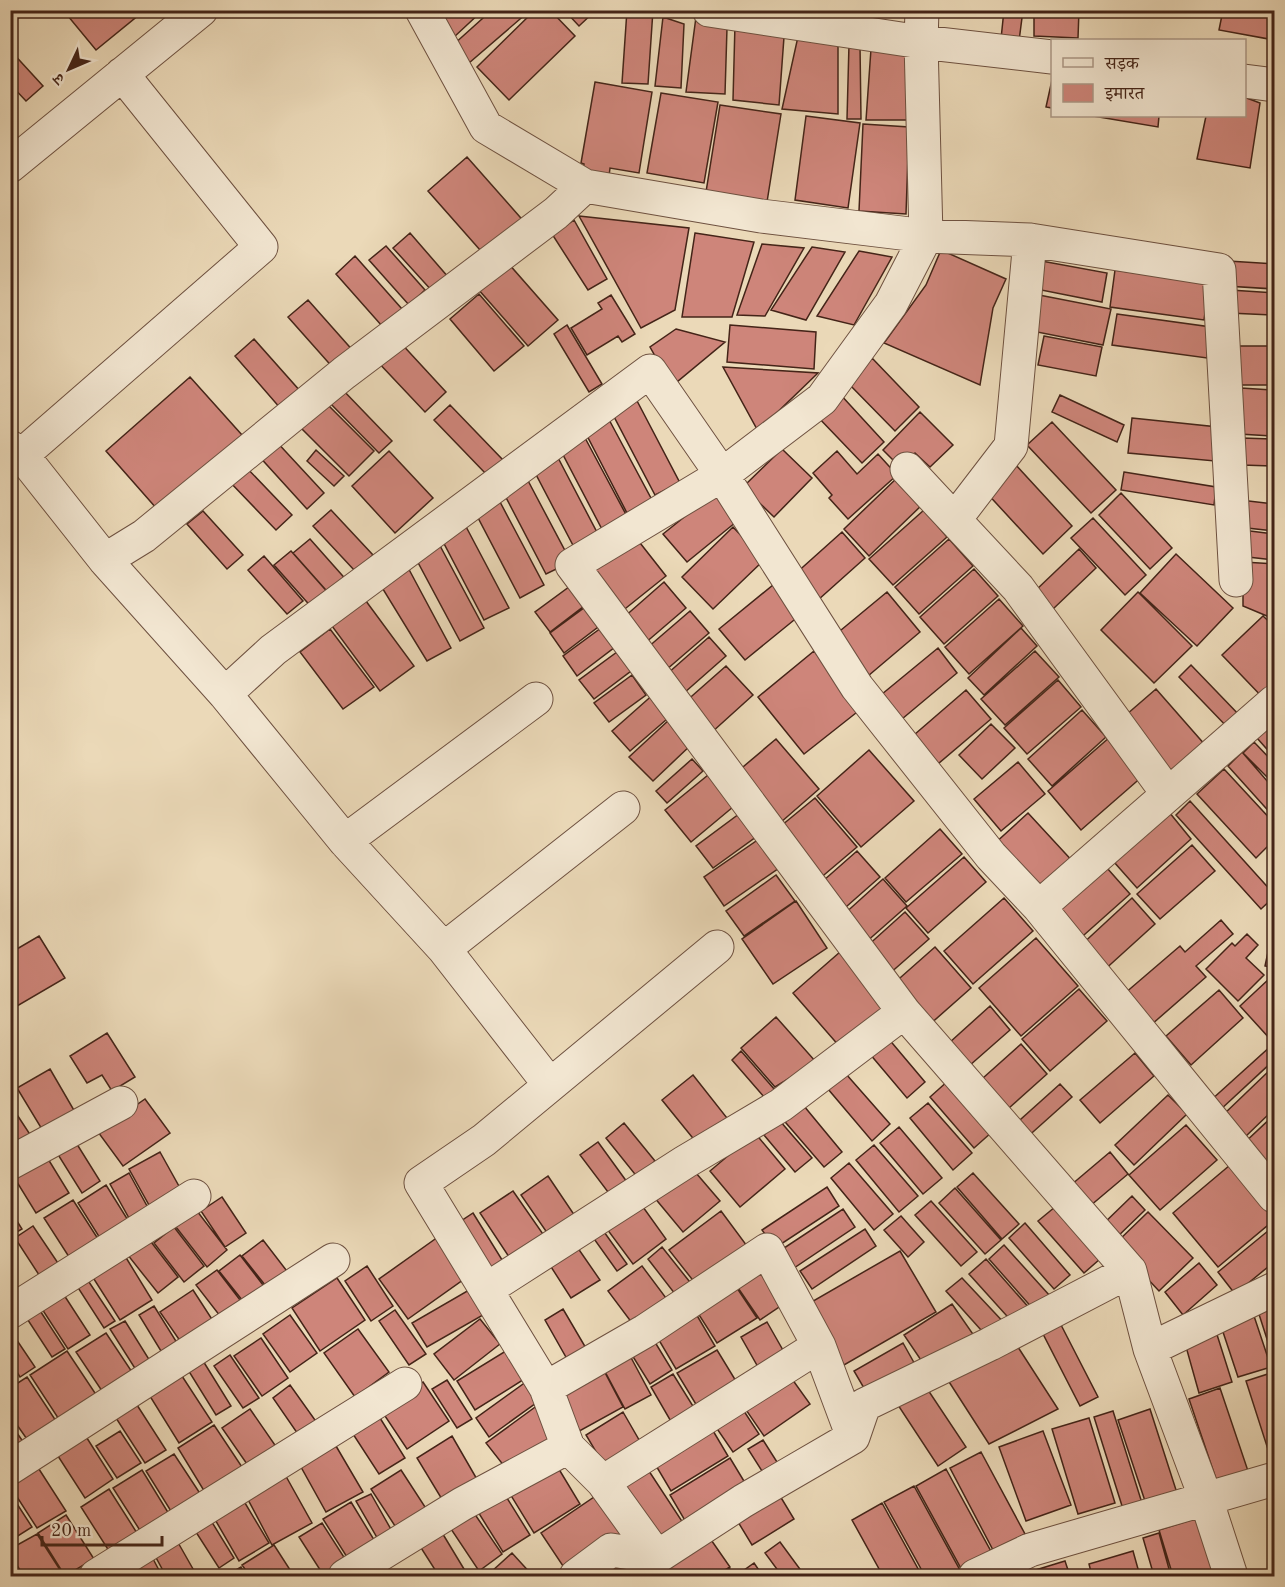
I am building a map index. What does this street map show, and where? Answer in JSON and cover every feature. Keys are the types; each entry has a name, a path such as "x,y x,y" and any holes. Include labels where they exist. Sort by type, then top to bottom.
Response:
{"street":[{"path":"10,166 201,10"},
{"path":"422,10 486,127 585,186 761,216 926,236 1030,240 1219,270 1236,580"},
{"path":"709,10 922,26 1051,57"},
{"path":"922,26 926,236 891,303 822,399 722,475 572,565 904,1012 1130,1271 1150,1348 1206,1499 1231,1576"},
{"path":"122,74 261,247 16,451 105,560 225,694 345,841 444,949 550,1085"},
{"path":"1246,81 1275,85"},
{"path":"105,560 144,536 344,373 556,213 585,186"},
{"path":"955,519 1011,446 1030,240"},
{"path":"225,694 273,650 650,370 722,475 857,687 991,856 1039,907 1275,1196"},
{"path":"907,470 1018,588 1168,794"},
{"path":"345,841 536,699"},
{"path":"1039,907 1275,702"},
{"path":"444,949 623,808"},
{"path":"657,1557 603,1482 568,1447 546,1388 421,1183 484,1140 717,947"},
{"path":"487,1289 685,1162 781,1105 904,1012"},
{"path":"10,1163 121,1103"},
{"path":"10,1312 194,1196"},
{"path":"546,1388 645,1331 767,1250 819,1346 853,1437"},
{"path":"10,1468 333,1260"},
{"path":"576,1576 611,1550 657,1557 743,1501 853,1437 864,1405 990,1344 1130,1271"},
{"path":"1150,1348 1275,1289"},
{"path":"603,1482 819,1346"},
{"path":"96,1576 405,1384"},
{"path":"345,1576 462,1504 568,1447"},
{"path":"975,1576 1030,1550 1275,1479"}],"building":[{"path":"10,10 28,10 10,25"},
{"path":"63,10 137,10 140,14 96,50"},
{"path":"442,10 483,10 453,38 435,17"},
{"path":"492,10 526,10 527,13 469,63 453,45"},
{"path":"535,10 550,10 575,36 509,100 477,67"},
{"path":"568,10 596,10 579,26 566,12"},
{"path":"627,10 653,10 648,84 622,83"},
{"path":"1004,10 1023,10 1019,41 1001,39"},
{"path":"1034,10 1079,10 1078,38 1034,36"},
{"path":"1223,10 1274,10 1274,40 1219,30"},
{"path":"663,17 684,24 681,88 655,86"},
{"path":"696,17 727,28 725,94 686,92"},
{"path":"735,24 784,37 779,105 733,100"},
{"path":"799,32 838,39 838,114 782,109"},
{"path":"849,44 860,45 861,119 847,119"},
{"path":"871,49 912,52 910,120 866,120"},
{"path":"10,50 43,86 26,101 10,84"},
{"path":"595,82 652,92 639,173 610,168 608,184 582,179 584,164 581,163"},
{"path":"1051,84 1051,108 1046,107"},
{"path":"661,93 718,102 704,183 647,173"},
{"path":"1246,98 1260,103 1250,168 1197,159 1206,117 1246,117"},
{"path":"720,105 781,114 767,202 706,192"},
{"path":"806,116 860,123 848,208 795,200"},
{"path":"1099,117 1159,117 1158,127"},
{"path":"863,124 909,127 906,214 859,211"},
{"path":"467,157 527,225 488,259 428,191"},
{"path":"579,216 689,228 675,310 641,328"},
{"path":"574,220 607,279 588,290 552,234"},
{"path":"410,233 449,278 433,292 393,248"},
{"path":"695,233 754,242 732,317 682,317"},
{"path":"762,244 804,248 765,316 737,315"},
{"path":"386,246 425,290 409,305 369,260"},
{"path":"812,247 845,252 806,320 771,310"},
{"path":"941,250 1006,279 993,308 980,385 884,343 926,285"},
{"path":"859,251 892,257 854,325 817,316"},
{"path":"355,256 402,309 382,326 336,274"},
{"path":"1036,260 1107,273 1102,302 1031,288"},
{"path":"1228,261 1274,264 1274,289 1226,286"},
{"path":"508,263 558,320 528,346 478,289"},
{"path":"1115,270 1209,283 1204,320 1110,307"},
{"path":"1230,290 1274,293 1274,315 1229,313"},
{"path":"479,294 524,346 494,371 450,319"},
{"path":"611,295 635,334 622,342 618,336 587,355 571,328 602,309 598,303"},
{"path":"1039,295 1111,309 1103,345 1032,331"},
{"path":"308,300 355,353 335,370 288,317"},
{"path":"1117,314 1211,327 1207,358 1112,345"},
{"path":"567,325 602,384 589,392 554,334"},
{"path":"730,325 816,332 814,369 727,362"},
{"path":"676,329 725,342 672,386 650,347"},
{"path":"1044,336 1102,347 1096,376 1038,365"},
{"path":"254,339 301,392 281,409 235,356"},
{"path":"398,340 446,392 425,412 376,360"},
{"path":"1231,346 1274,346 1274,385 1231,385"},
{"path":"872,358 919,407 895,431 847,382"},
{"path":"723,367 818,373 758,431"},
{"path":"190,377 242,435 157,509 106,451"},
{"path":"340,387 392,441 379,453 327,400"},
{"path":"1241,388 1274,390 1274,436 1239,434"},
{"path":"839,393 884,442 862,463 816,415"},
{"path":"1060,395 1124,425 1117,442 1052,412"},
{"path":"635,397 680,483 655,495 610,409"},
{"path":"324,401 374,451 349,476 299,426"},
{"path":"450,405 503,460 487,475 434,420"},
{"path":"920,412 953,445 930,467 915,453 901,468 883,450"},
{"path":"606,414 652,500 627,513 582,426"},
{"path":"1132,418 1218,427 1215,461 1128,453"},
{"path":"1052,422 1116,490 1091,513 1027,445"},
{"path":"584,436 630,522 605,535 560,449"},
{"path":"1242,438 1274,439 1274,466 1242,465"},
{"path":"274,439 324,493 307,509 257,454"},
{"path":"782,449 812,478 774,517 743,487"},
{"path":"316,450 344,476 334,486 307,461"},
{"path":"389,451 433,498 395,533 352,486"},
{"path":"837,451 857,474 878,454 897,475 848,519 829,498 832,495 813,473"},
{"path":"555,452 600,538 576,551 531,465"},
{"path":"1014,463 1072,526 1043,554 984,490"},
{"path":"243,464 292,515 276,530 228,480"},
{"path":"1124,472 1216,487 1214,505 1121,490"},
{"path":"525,475 571,562 546,574 501,488"},
{"path":"899,476 924,503 869,556 844,529"},
{"path":"718,490 741,518 687,562 663,534"},
{"path":"1121,493 1172,548 1150,569 1099,515"},
{"path":"499,500 544,585 520,598 475,512"},
{"path":"1240,500 1274,504 1274,531 1238,527"},
{"path":"331,510 373,555 355,571 313,526"},
{"path":"924,510 947,537 893,585 869,559"},
{"path":"203,511 243,555 227,569 187,524"},
{"path":"1093,518 1146,575 1125,595 1071,538"},
{"path":"463,521 509,608 484,620 439,534"},
{"path":"733,527 764,560 713,609 682,577"},
{"path":"1242,530 1274,534 1274,560 1239,556"},
{"path":"842,532 865,558 818,600 794,575"},
{"path":"633,534 666,576 621,612 587,569"},
{"path":"310,539 349,583 333,598 293,553"},
{"path":"949,539 973,566 919,614 895,587"},
{"path":"438,542 484,628 460,641 414,555"},
{"path":"1079,549 1096,568 1052,610 1035,591"},
{"path":"291,551 331,596 314,610 274,565"},
{"path":"1176,554 1233,608 1197,646 1140,593"},
{"path":"264,556 303,601 287,614 248,570"},
{"path":"405,562 451,648 427,661 378,581"},
{"path":"1243,562 1274,564 1274,619 1243,606"},
{"path":"974,569 998,596 944,644 920,617"},
{"path":"664,582 686,608 644,644 623,618"},
{"path":"573,584 588,603 550,632 535,612"},
{"path":"773,585 799,616 745,660 719,629"},
{"path":"887,592 920,632 868,676 835,635"},
{"path":"1138,592 1192,646 1154,683 1101,630"},
{"path":"363,597 414,666 380,691 329,622"},
{"path":"999,599 1023,626 969,674 945,647"},
{"path":"588,605 602,624 564,653 550,633"},
{"path":"690,611 709,633 666,670 647,648"},
{"path":"1263,616 1274,626 1274,696 1267,702 1222,655"},
{"path":"601,628 615,647 577,676 563,656"},
{"path":"1021,628 1037,646 984,695 968,678"},
{"path":"330,629 374,687 343,709 300,652"},
{"path":"709,637 726,656 684,693 667,674"},
{"path":"938,648 957,673 896,724 876,699"},
{"path":"814,651 861,709 804,754 758,697"},
{"path":"1035,651 1059,677 1005,725 981,699"},
{"path":"617,652 631,671 594,699 579,680"},
{"path":"1191,665 1243,719 1231,731 1179,677"},
{"path":"726,666 753,695 711,733 684,703"},
{"path":"632,675 646,695 609,722 594,703"},
{"path":"1058,680 1081,707 1027,754 1004,728"},
{"path":"1156,689 1206,746 1170,778 1119,721"},
{"path":"966,690 991,719 932,769 907,741"},
{"path":"656,692 674,713 630,751 612,731"},
{"path":"1082,710 1106,737 1052,786 1028,759"},
{"path":"670,719 693,743 653,781 629,757"},
{"path":"1274,722 1274,757 1257,738"},
{"path":"991,724 1015,748 982,779 959,755"},
{"path":"1110,737 1144,775 1081,830 1048,791"},
{"path":"776,739 819,789 780,823 737,772"},
{"path":"1254,742 1274,763 1274,784 1243,753"},
{"path":"869,750 914,801 861,847 817,796"},
{"path":"1242,752 1274,789 1274,817 1228,766"},
{"path":"692,759 703,771 667,803 656,791"},
{"path":"1018,762 1045,794 1001,831 974,799"},
{"path":"1224,769 1274,823 1274,840 1256,858 1197,794"},
{"path":"713,771 739,802 691,842 665,810"},
{"path":"815,798 857,847 818,880 776,830"},
{"path":"1190,801 1274,894 1274,897 1261,909 1176,815"},
{"path":"743,811 760,834 713,868 696,846"},
{"path":"1169,812 1191,839 1137,888 1114,862"},
{"path":"1028,813 1076,865 1043,897 993,845"},
{"path":"940,829 962,854 906,902 885,878"},
{"path":"762,837 782,866 724,906 704,877"},
{"path":"1192,845 1215,871 1160,919 1137,894"},
{"path":"857,851 880,877 838,914 815,888"},
{"path":"964,857 986,882 928,933 906,908"},
{"path":"1107,868 1130,894 1075,943 1052,917"},
{"path":"776,875 795,901 744,936 726,911"},
{"path":"883,879 907,906 865,943 842,916"},
{"path":"1004,898 1033,931 973,984 944,951"},
{"path":"1132,898 1155,924 1101,973 1078,948"},
{"path":"796,901 827,948 773,984 742,939"},
{"path":"905,912 929,939 888,975 865,948"},
{"path":"1221,920 1233,934 1196,966 1206,977 1151,1025 1124,994 1180,946 1185,952"},
{"path":"1274,924 1274,968 1265,966"},
{"path":"1247,934 1258,945 1246,958 1264,975 1238,1001 1206,969 1232,943 1235,946"},
{"path":"39,936 65,978 12,1009 10,953"},
{"path":"1036,938 1078,986 1021,1036 979,988"},
{"path":"935,947 971,988 928,1026 892,985"},
{"path":"840,952 888,1006 840,1047 793,993"},
{"path":"1270,978 1274,982 1274,1036 1271,1040 1240,1006"},
{"path":"1079,989 1107,1021 1050,1071 1022,1039"},
{"path":"1219,990 1243,1018 1191,1065 1166,1036"},
{"path":"990,1006 1010,1030 969,1066 949,1043"},
{"path":"776,1017 816,1062 775,1087 741,1048"},
{"path":"882,1031 925,1082 907,1098 864,1047"},
{"path":"107,1033 135,1077 112,1091 102,1075 87,1083 70,1056"},
{"path":"1021,1044 1047,1074 1009,1108 983,1078"},
{"path":"1272,1045 1274,1060 1219,1111 1210,1101"},
{"path":"741,1051 775,1090 765,1098 732,1060"},
{"path":"1135,1053 1154,1076 1100,1123 1080,1100"},
{"path":"1274,1066 1274,1109 1244,1138 1222,1116"},
{"path":"50,1069 75,1112 43,1131 17,1088"},
{"path":"846,1074 890,1124 872,1141 828,1089"},
{"path":"693,1075 727,1118 696,1142 662,1100"},
{"path":"949,1080 992,1132 974,1148 930,1097"},
{"path":"1060,1084 1072,1097 1024,1140 1012,1127"},
{"path":"1168,1095 1187,1114 1134,1165 1115,1145"},
{"path":"145,1099 170,1133 123,1166 98,1132"},
{"path":"799,1100 842,1152 824,1167 780,1116"},
{"path":"928,1103 972,1153 953,1170 910,1118"},
{"path":"10,1104 33,1139 10,1153"},
{"path":"1274,1115 1274,1180 1242,1145"},
{"path":"780,1121 812,1158 795,1172 764,1135"},
{"path":"624,1123 655,1161 638,1178 606,1138"},
{"path":"1186,1125 1217,1160 1160,1210 1129,1175"},
{"path":"899,1127 942,1178 923,1194 880,1143"},
{"path":"755,1133 785,1169 740,1207 710,1171"},
{"path":"75,1141 100,1181 82,1193 57,1153"},
{"path":"598,1142 627,1182 611,1196 580,1155"},
{"path":"874,1145 918,1196 899,1212 856,1160"},
{"path":"160,1152 185,1197 154,1214 129,1169"},
{"path":"1110,1152 1128,1174 1090,1206 1071,1185"},
{"path":"45,1154 69,1193 36,1213 12,1174"},
{"path":"1236,1160 1274,1206 1274,1220 1218,1267 1173,1213"},
{"path":"849,1163 893,1214 874,1230 831,1178"},
{"path":"690,1166 720,1201 683,1232 654,1197"},
{"path":"129,1173 153,1217 134,1227 110,1184"},
{"path":"973,1173 1019,1224 1002,1239 957,1187"},
{"path":"548,1176 577,1219 550,1237 521,1195"},
{"path":"106,1185 131,1225 103,1243 78,1203"},
{"path":"827,1187 839,1206 775,1248 762,1230"},
{"path":"955,1188 1001,1240 985,1254 939,1203"},
{"path":"513,1191 545,1237 511,1260 480,1213"},
{"path":"1132,1196 1145,1210 1112,1242 1099,1228"},
{"path":"222,1197 246,1233 225,1247 201,1211"},
{"path":"73,1200 100,1242 71,1260 44,1218"},
{"path":"638,1200 666,1239 633,1264 604,1225"},
{"path":"931,1201 977,1252 961,1266 915,1215"},
{"path":"1055,1207 1100,1259 1084,1273 1038,1221"},
{"path":"843,1209 855,1227 791,1270 778,1252"},
{"path":"10,1210 22,1229 10,1236"},
{"path":"197,1211 227,1250 207,1267 176,1227"},
{"path":"721,1211 750,1250 699,1288 669,1250"},
{"path":"1148,1212 1193,1258 1159,1291 1115,1244"},
{"path":"473,1213 504,1263 487,1273 455,1225"},
{"path":"901,1216 924,1242 908,1257 884,1230"},
{"path":"1025,1223 1070,1275 1054,1289 1009,1238"},
{"path":"33,1226 62,1269 43,1281 15,1238"},
{"path":"1274,1226 1274,1262 1235,1294 1218,1272"},
{"path":"174,1227 204,1266 184,1282 154,1243"},
{"path":"602,1229 627,1264 617,1271 592,1236"},
{"path":"865,1229 876,1246 812,1289 800,1271"},
{"path":"438,1237 467,1277 408,1319 379,1279"},
{"path":"148,1238 178,1277 158,1293 127,1254"},
{"path":"263,1240 293,1279 273,1295 242,1256"},
{"path":"573,1241 600,1280 571,1298 546,1259"},
{"path":"1004,1245 1050,1296 1034,1310 989,1259"},
{"path":"662,1247 697,1291 682,1303 648,1259"},
{"path":"900,1251 936,1312 844,1365 808,1304"},
{"path":"240,1255 270,1294 250,1310 219,1271"},
{"path":"125,1256 152,1300 120,1320 92,1276"},
{"path":"986,1259 1031,1310 1015,1325 969,1274"},
{"path":"1199,1263 1217,1285 1183,1315 1165,1292"},
{"path":"759,1265 785,1303 760,1320 734,1282"},
{"path":"367,1266 393,1306 371,1321 345,1281"},
{"path":"642,1266 672,1306 638,1331 608,1291"},
{"path":"217,1270 247,1309 227,1325 196,1285"},
{"path":"85,1276 115,1321 104,1328 75,1283"},
{"path":"337,1278 365,1320 320,1351 292,1308"},
{"path":"962,1278 1007,1326 990,1340 946,1291"},
{"path":"733,1282 757,1318 717,1343 694,1307"},
{"path":"193,1290 217,1327 185,1348 160,1312"},
{"path":"469,1290 483,1315 427,1347 412,1323"},
{"path":"64,1295 90,1335 68,1349 42,1309"},
{"path":"1274,1303 1274,1361 1257,1308"},
{"path":"952,1304 977,1340 929,1372 904,1335"},
{"path":"37,1306 65,1349 52,1357 24,1314"},
{"path":"154,1306 179,1346 164,1356 139,1315"},
{"path":"692,1307 715,1346 676,1369 653,1330"},
{"path":"1251,1307 1271,1367 1238,1377 1218,1317"},
{"path":"563,1309 590,1355 571,1366 545,1320"},
{"path":"395,1310 426,1354 409,1365 379,1321"},
{"path":"290,1315 317,1353 290,1372 263,1334"},
{"path":"480,1319 500,1344 454,1380 434,1354"},
{"path":"125,1321 150,1361 136,1370 110,1329"},
{"path":"1059,1321 1098,1397 1080,1406 1041,1330"},
{"path":"767,1322 788,1359 762,1374 741,1337"},
{"path":"1213,1322 1232,1382 1199,1393 1183,1336"},
{"path":"358,1329 389,1372 355,1397 324,1353"},
{"path":"10,1330 35,1367 20,1377 10,1361"},
{"path":"106,1333 132,1372 102,1391 76,1352"},
{"path":"650,1334 672,1370 650,1384 627,1347"},
{"path":"261,1338 288,1378 262,1396 234,1356"},
{"path":"903,1343 917,1368 868,1395 854,1371"},
{"path":"1016,1344 1058,1409 989,1444 944,1374"},
{"path":"509,1349 526,1378 475,1410 457,1381"},
{"path":"717,1350 739,1386 700,1411 677,1373"},
{"path":"67,1351 99,1399 62,1424 30,1375"},
{"path":"628,1352 651,1395 625,1409 602,1366"},
{"path":"230,1355 259,1398 243,1408 214,1366"},
{"path":"200,1356 231,1406 216,1415 185,1365"},
{"path":"602,1367 623,1407 574,1434 552,1393"},
{"path":"787,1372 810,1404 764,1436 742,1404"},
{"path":"1274,1372 1274,1465 1273,1465 1246,1381"},
{"path":"180,1373 212,1422 179,1443 148,1393"},
{"path":"673,1374 696,1411 673,1425 651,1387"},
{"path":"27,1377 58,1424 29,1442 10,1415 10,1388"},
{"path":"530,1379 543,1398 489,1437 476,1418"},
{"path":"447,1380 472,1419 457,1428 432,1389"},
{"path":"423,1382 449,1421 407,1449 381,1410"},
{"path":"924,1384 966,1447 938,1466 896,1402"},
{"path":"290,1385 320,1427 302,1440 273,1398"},
{"path":"1220,1388 1248,1471 1217,1482 1189,1399"},
{"path":"738,1402 759,1434 733,1452 711,1420"},
{"path":"137,1405 166,1450 145,1463 116,1418"},
{"path":"538,1405 559,1433 508,1471 486,1443"},
{"path":"250,1409 277,1448 249,1467 222,1428"},
{"path":"1150,1409 1177,1493 1146,1504 1118,1420"},
{"path":"1113,1411 1142,1503 1123,1509 1094,1417"},
{"path":"623,1412 642,1445 605,1467 586,1435"},
{"path":"380,1418 405,1458 379,1474 353,1434"},
{"path":"1089,1418 1115,1503 1078,1514 1052,1429"},
{"path":"10,1423 24,1443 10,1451"},
{"path":"709,1424 728,1456 671,1491 652,1459"},
{"path":"214,1425 244,1470 206,1494 178,1448"},
{"path":"120,1431 141,1463 117,1478 96,1446"},
{"path":"1043,1431 1071,1505 1026,1521 999,1447"},
{"path":"85,1435 113,1479 85,1498 56,1453"},
{"path":"452,1436 478,1481 443,1501 417,1458"},
{"path":"763,1440 784,1473 769,1482 748,1449"},
{"path":"336,1446 363,1492 326,1512 301,1467"},
{"path":"981,1452 1025,1534 993,1550 950,1468"},
{"path":"174,1454 203,1498 174,1516 146,1471"},
{"path":"730,1458 750,1491 690,1529 670,1495"},
{"path":"554,1461 580,1504 534,1533 507,1489"},
{"path":"645,1465 687,1529 658,1548 616,1484"},
{"path":"37,1466 66,1511 37,1528 10,1483"},
{"path":"946,1469 993,1555 963,1572 916,1486"},
{"path":"142,1470 169,1514 141,1532 113,1488"},
{"path":"401,1470 427,1510 397,1529 371,1489"},
{"path":"283,1471 312,1523 272,1545 244,1492"},
{"path":"774,1486 794,1519 752,1545 732,1512"},
{"path":"914,1486 961,1572 953,1576 925,1576 884,1502"},
{"path":"109,1489 137,1533 109,1551 81,1507"},
{"path":"502,1490 530,1535 503,1552 475,1507"},
{"path":"10,1493 32,1527 10,1541"},
{"path":"600,1493 628,1535 569,1575 541,1533"},
{"path":"371,1494 397,1540 383,1548 356,1501"},
{"path":"242,1498 269,1543 239,1561 213,1516"},
{"path":"351,1502 379,1548 352,1565 323,1519"},
{"path":"882,1503 922,1576 883,1576 852,1520"},
{"path":"474,1513 502,1554 479,1571 451,1529"},
{"path":"66,1515 94,1559 65,1576 38,1533"},
{"path":"1207,1515 1226,1576 1173,1576 1159,1530"},
{"path":"210,1519 234,1558 219,1568 194,1529"},
{"path":"322,1523 349,1565 331,1576 324,1576 299,1537"},
{"path":"438,1526 467,1574 439,1576 416,1540"},
{"path":"1159,1533 1171,1576 1154,1576 1143,1538"},
{"path":"37,1534 64,1576 24,1576 10,1555 10,1549"},
{"path":"707,1534 730,1567 715,1576 664,1576 658,1568"},
{"path":"176,1539 197,1576 166,1576 153,1552"},
{"path":"780,1542 805,1576 782,1576 765,1553"},
{"path":"274,1545 294,1576 250,1576 242,1565"},
{"path":"1133,1551 1140,1576 1092,1576 1089,1564"},
{"path":"512,1553 533,1576 495,1576 491,1572"},
{"path":"151,1555 162,1576 132,1576 127,1567"},
{"path":"639,1556 656,1576 614,1576"},
{"path":"10,1558 22,1576 10,1576"},
{"path":"1065,1561 1070,1576 1031,1576 1029,1572"},
{"path":"754,1563 763,1576 742,1576 740,1573"},
{"path":"241,1567 246,1576 225,1576"},
{"path":"387,1567 395,1576 376,1576"},
{"path":"729,1568 736,1576 719,1576"}]}
